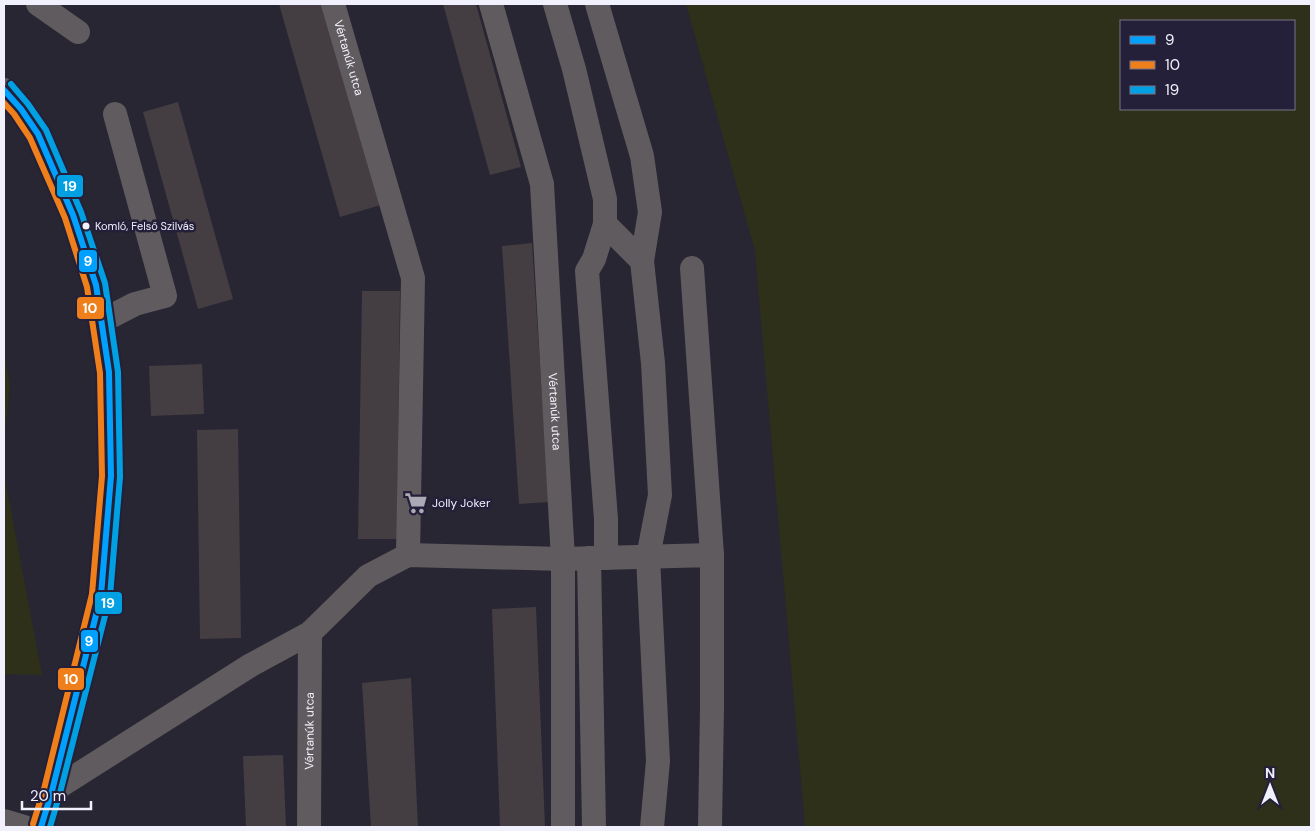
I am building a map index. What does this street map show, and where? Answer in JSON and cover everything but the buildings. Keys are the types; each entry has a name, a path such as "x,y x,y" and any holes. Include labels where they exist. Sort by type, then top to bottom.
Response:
{"street":[{"path":"38,4 78,32"},
{"name":"Vértanúk utca","path":"333,4 413,278 408,555"},
{"name":"Vértanúk utca","path":"491,4 542,184 563,559 563,827"},
{"path":"555,4 574,69 605,199 605,224 594,259 587,271 606,519 598,558 594,827"},
{"path":"597,4 642,156 650,212 642,261 653,363 660,495 648,557 658,761 652,827"},
{"path":"4,90 21,109 38,134 73,216 96,285 109,372 112,476 100,595 52,791 41,827"},
{"path":"102,321 135,304 165,296 115,114"},
{"path":"605,224 642,261"},
{"path":"692,268 712,556 710,827"},
{"path":"52,791 252,666 310,633 368,576 408,555 563,559 712,556"},
{"name":"Vértanúk utca","path":"309,827 310,633"},
{"path":"4,820 24,827"}],"green space":[{"path":"686,4 1311,4 1311,827 805,827 755,251"},
{"path":"4,350 10,385 4,445"},
{"path":"4,473 42,675 4,674"}],"transit line":[{"name":"19","path":"11,84 46,130 81,212 105,283 118,372 120,477 110,596 50,827"},
{"name":"9","path":"4,90 21,109 38,134 73,215 96,285 109,372 111,476 101,595 52,791 41,827"},
{"name":"10","path":"4,103 30,138 65,218 87,287 100,373 102,476 92,594 44,789 33,824"}],"place":[{"name":"Komló, Felső Szilvás","path":"86,226"},
{"name":"Jolly Joker","path":"416,503"}]}
